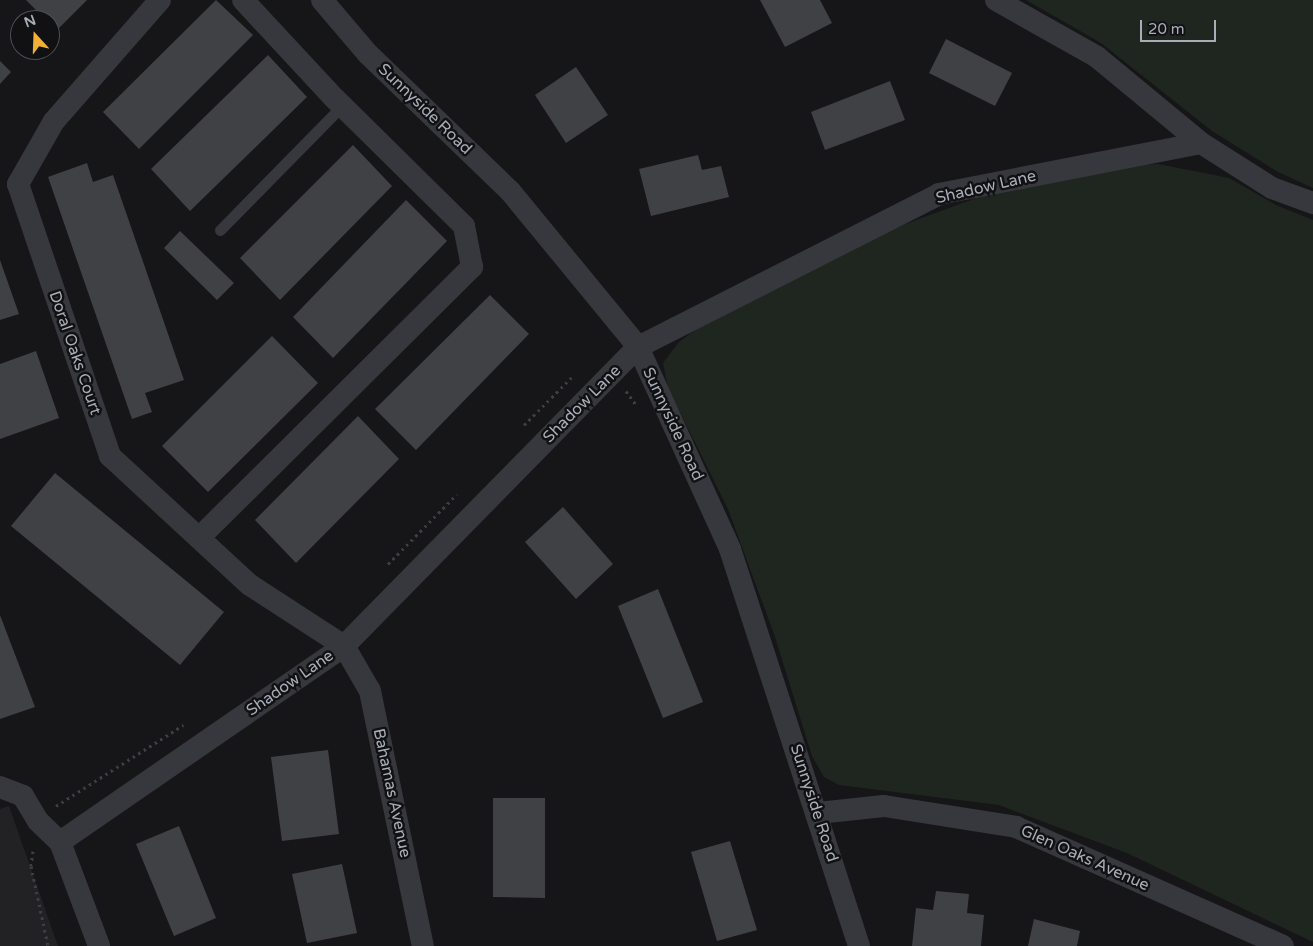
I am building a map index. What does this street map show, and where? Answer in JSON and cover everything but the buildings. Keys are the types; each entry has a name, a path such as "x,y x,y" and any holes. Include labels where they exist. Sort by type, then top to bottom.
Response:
{"street":[{"name":"Doral Oaks Court","path":"160,0 54,121 18,184 110,456 250,585 344,646"},
{"path":"199,538 472,267 464,226 342,106 243,0"},
{"name":"Sunnyside Road","path":"322,0 368,54 510,191 638,348 730,549 818,813 859,946"},
{"path":"996,0 1097,57 1201,143 1272,188 1313,203"},
{"name":"Shadow Lane","path":"60,842 344,646 638,348 939,194 1201,143"},
{"name":"Bahamas Avenue","path":"344,646 370,691 423,946"},
{"path":"0,787 23,796 38,821 60,842 99,946"},
{"name":"Glen Oaks Avenue","path":"818,813 884,806 1016,827 1283,946"}],"lane":[{"path":"220,230 342,106"}],"shaded area":[{"path":"1026,0 1313,0 1313,188 1278,172 1212,131 1101,43"},
{"path":"1158,164 1229,178 1276,205 1313,220 1313,942 1127,853 999,805 839,785 824,777 812,756 774,634 728,509 668,388 663,363 679,342 702,325 833,253 985,195 1109,167"},
{"path":"9,806 58,946 0,946 0,809"}]}
